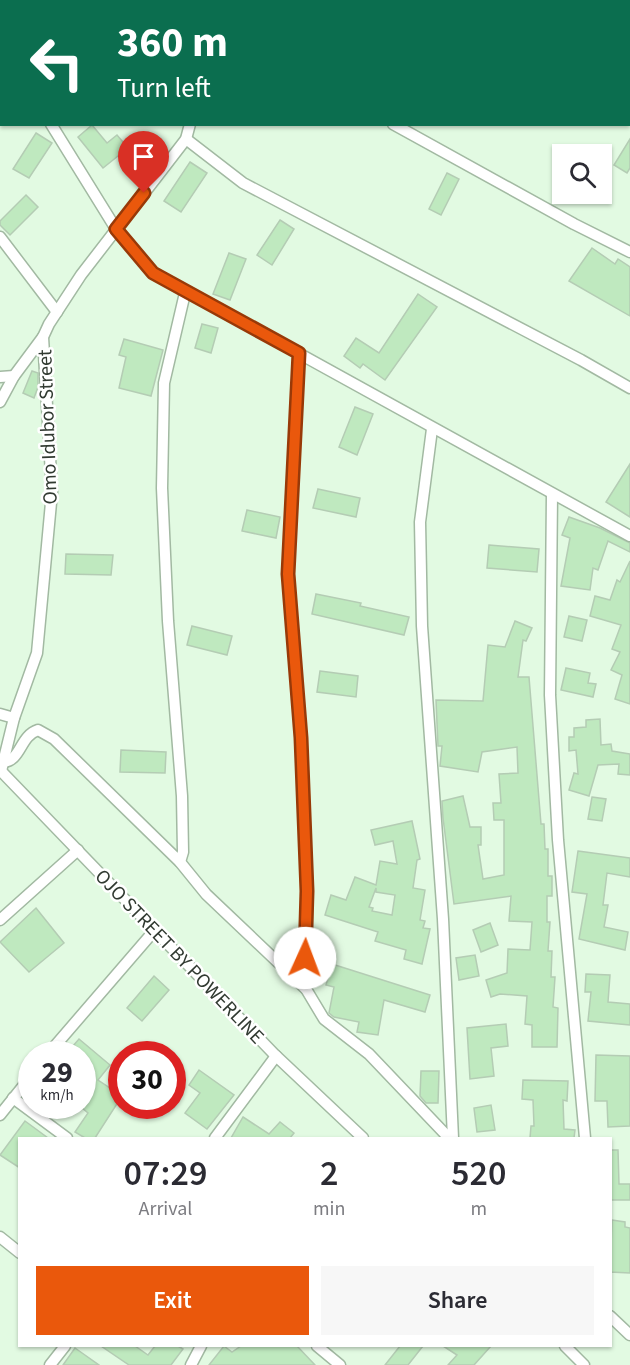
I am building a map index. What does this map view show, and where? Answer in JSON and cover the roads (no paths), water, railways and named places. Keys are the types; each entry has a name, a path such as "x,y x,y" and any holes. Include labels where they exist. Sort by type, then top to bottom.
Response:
{"street":[{"path":"52,126 116,229 153,273 185,293 299,353 432,429 630,536"},
{"name":"Omo Idubor Street","path":"2,768 14,718 37,654 52,492 44,337 57,312 116,229 186,139 189,126"},
{"path":"397,126 574,224 630,252"},
{"path":"186,139 243,183 581,360 630,388"},
{"path":"0,237 57,312"},
{"path":"180,862 183,852 182,796 168,621 162,488 164,383 185,293"},
{"path":"0,402 14,376 44,337"},
{"path":"299,353 288,574 302,762 307,891 306,989"},
{"path":"0,377 14,376"},
{"path":"432,429 420,522 422,626 443,920 451,1137"},
{"path":"552,494 550,695 558,840 585,1137"},
{"path":"0,714 14,718"},
{"path":"2,768 14,758 29,733 39,730 45,732 78,760 180,862 206,894 306,989 324,1018 369,1054 450,1137"},
{"name":"OJO STREET BY POWERLINE","path":"2,768 154,931 276,1056 362,1137"},
{"path":"0,920 78,850"},
{"path":"59,1041 154,931"},
{"path":"216,1137 276,1056"},
{"path":"0,1115 18,1092"},
{"path":"13,1098 66,1137"},
{"path":"0,1238 18,1252"},
{"path":"612,1318 630,1335"},
{"path":"50,1365 64,1347"},
{"path":"191,1365 200,1347"},
{"path":"318,1347 340,1365"},
{"path":"566,1347 584,1365"},
{"path":"565,1365 573,1355"}]}
